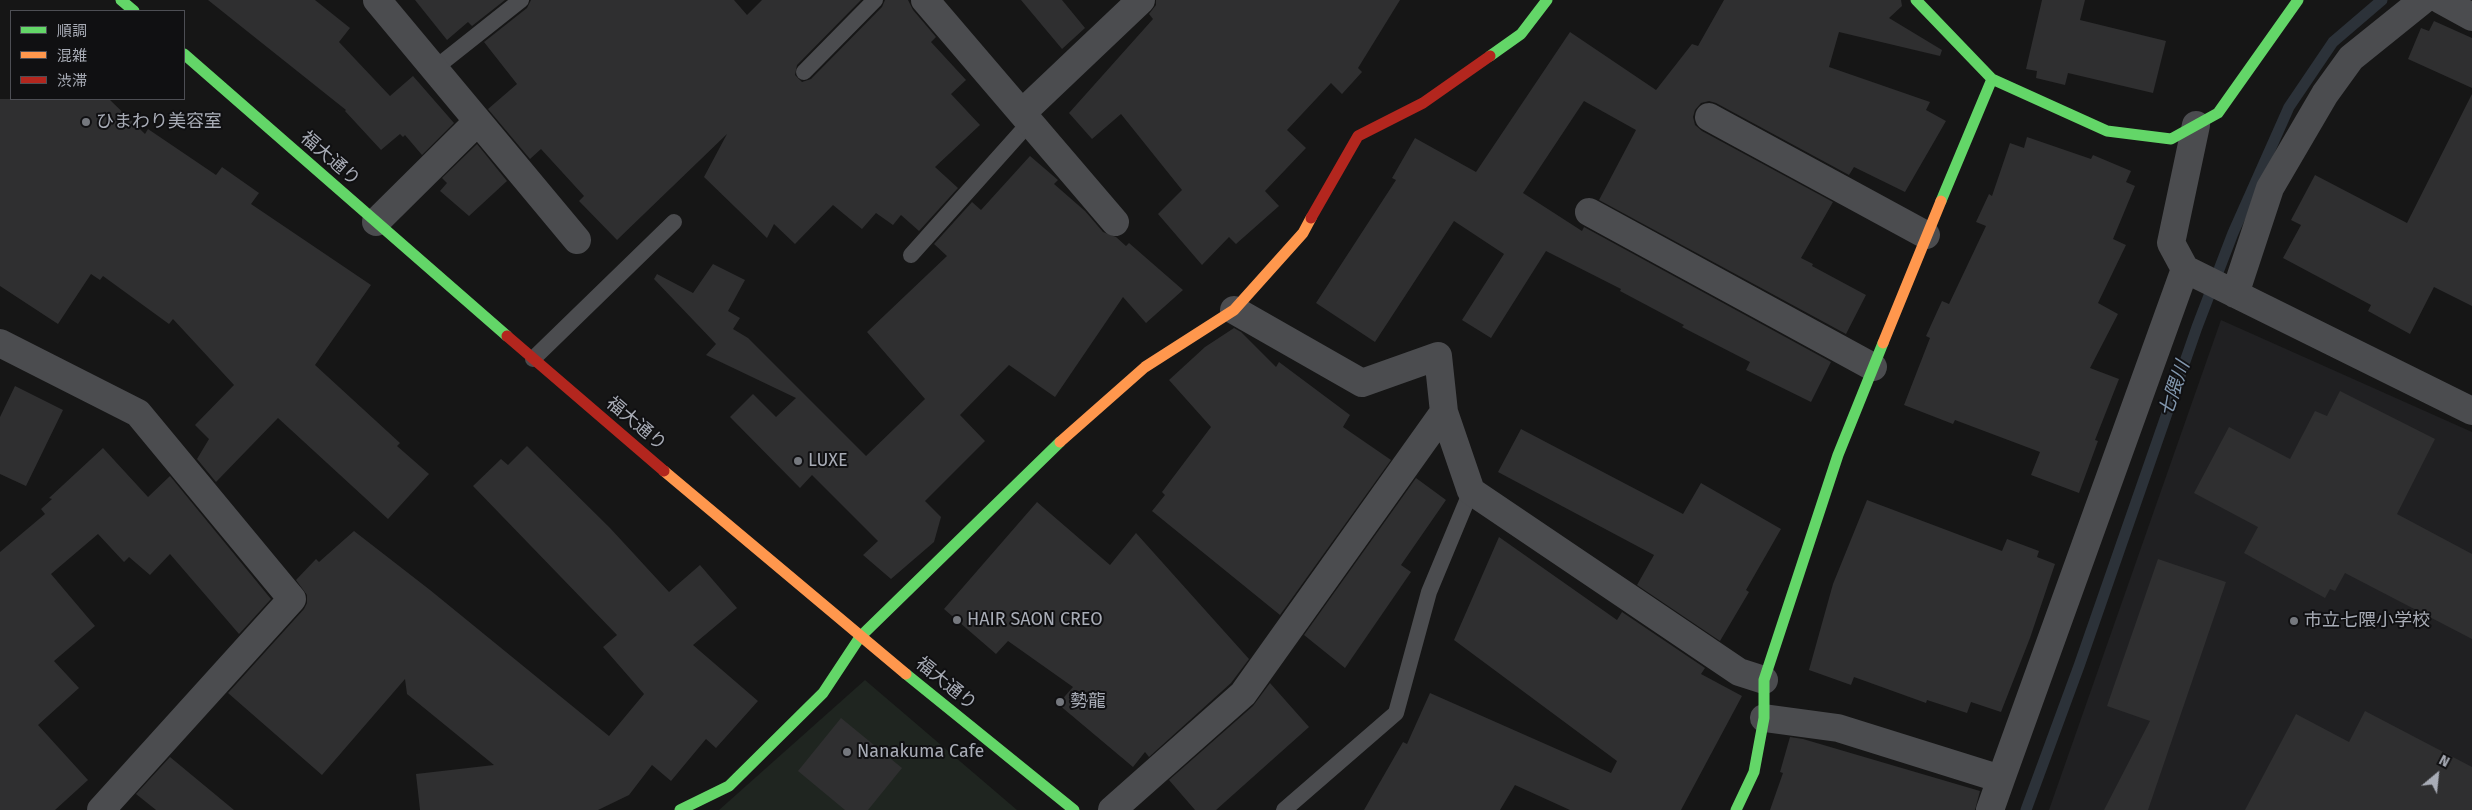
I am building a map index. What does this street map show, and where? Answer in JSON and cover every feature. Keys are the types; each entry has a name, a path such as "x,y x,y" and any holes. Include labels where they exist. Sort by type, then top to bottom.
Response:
{"street":[{"path":"120,0 133,10"},
{"path":"376,0 578,240"},
{"path":"925,0 1115,222"},
{"path":"1026,118 1141,0"},
{"path":"680,810 729,786 823,693 860,636 1052,450 1145,367 1234,310 1303,233 1358,136 1423,103 1521,34 1547,0"},
{"path":"1916,0 1992,79 2107,131 2171,138 2218,113 2298,0"},
{"path":"2235,294 2270,188 2325,94 2351,58 2423,0"},
{"path":"2441,0 2472,17"},
{"name":"福大通り","path":"185,55 533,359 860,636 1074,810"},
{"path":"1736,810 1754,772 1764,718 1764,680 1838,455 1926,235 1992,79"},
{"path":"1709,117 1926,235"},
{"path":"376,222 478,121"},
{"path":"2196,125 2171,243 2185,269 2472,411"},
{"path":"1589,212 1873,367"},
{"path":"1990,810 2185,269"},
{"path":"1234,310 1362,383 1438,356 1444,412 1471,491 1739,672 1764,680"},
{"path":"0,343 138,413 292,599 101,810"},
{"path":"1112,810 1243,694 1444,412"},
{"path":"1764,718 1838,728 2001,779"}],"lane":[{"path":"434,69 522,0"},
{"path":"804,72 875,0"},
{"path":"911,255 1026,118"},
{"path":"533,359 674,222"},
{"path":"1284,810 1396,713 1429,592 1471,491"}],"shaded area":[{"name":"市立七隈小学校","path":"2221,320 2472,432 2472,810 2049,810"},
{"path":"865,680 1017,810 719,810"}],"building":[{"path":"208,0 315,0 350,28 339,42 390,96 413,76 454,123 422,155 405,135 403,137 400,134 381,150 346,110"},
{"path":"415,0 505,0 472,26 468,22 447,40"},
{"path":"531,0 734,0 747,15 762,0 861,0 797,65 795,75 802,82 811,79 882,7 885,0 908,0 913,10 936,37 931,42 966,80 951,94 980,125 935,167 958,188 919,231 901,215 893,225 876,213 862,229 833,205 795,244 774,224 767,238 704,177 727,134 617,240 579,201 584,196 541,149 530,159 488,109 517,84 484,42 527,8"},
{"path":"1021,0 1062,0 1085,28 1062,49"},
{"path":"1156,0 1400,0 1358,68 1362,72 1342,94 1331,83 1287,130 1306,148 1265,191 1279,206 1236,244 1229,237 1202,265 1158,214 1182,190 1121,114 1092,139 1069,113 1153,19 1149,14 1156,5"},
{"path":"1724,0 1901,0 1902,6 1889,18 1942,50 1940,56 1839,32 1829,67 1930,102 1926,110 1946,121 1905,192 1854,167 1849,175 1716,103 1709,101 1701,103 1695,110 1693,117 1695,125 1702,131 1833,202 1801,258 1813,264 1812,266 1866,295 1846,334 1599,200 1636,130 1584,101 1523,193 1582,231 1584,227 1831,362 1811,402 1746,370 1750,362 1682,327 1684,325 1620,291 1621,289 1546,251 1491,338 1462,320 1504,254 1454,221 1375,342 1316,303 1396,180 1392,178 1415,138 1476,172 1570,32 1656,90 1692,44 1698,46"},
{"path":"2042,0 2085,0 2080,20 2166,41 2153,93 2068,73 2065,85 2036,78 2037,71 2026,69"},
{"path":"2434,21 2472,38 2472,88 2408,59 2421,28 2429,31"},
{"path":"2472,94 2472,306 2434,287 2410,334 2368,311 2371,305 2283,258 2301,225 2291,220 2315,175 2407,223"},
{"path":"0,99 110,100 145,134 148,129 216,175 222,167 259,193 251,204 371,285 315,365 400,443 397,446 429,474 388,519 278,418 216,482 197,459 209,439 195,425 234,385 173,319 169,324 103,276 100,280 91,274 58,324 0,286"},
{"path":"2027,137 2091,159 2093,155 2131,171 2126,182 2135,186 2113,239 2126,245 2098,303 2118,314 2090,368 2119,379 2095,440 2098,441 2079,493 2031,475 2040,452 1955,420 1953,424 1904,405 1930,338 1926,336 1942,301 1949,304 1986,226 1976,222 1989,194 1992,196 2010,143 2024,148"},
{"path":"477,144 507,181 469,216 440,191 447,183 442,178"},
{"path":"1030,156 1058,180 1054,184 1085,211 1103,232 1116,237 1126,246 1129,243 1183,290 1146,323 1123,297 1055,397 1009,365 960,415 985,441 925,501 941,517 934,542 891,579 863,555 878,541 812,475 800,488 730,417 753,394 776,417 796,398 706,355 716,344 654,279 657,274 693,293 713,264 745,280 728,311 740,318 733,329 748,338 866,456 925,399 867,332 947,256 934,244 972,202 981,210"},
{"path":"1234,328 1241,332 1276,367 1279,362 1350,415 1343,427 1391,460 1280,615 1152,511 1165,495 1162,492 1211,427 1169,380 1205,347"},
{"path":"15,386 63,410 26,486 0,474 0,417"},
{"path":"2340,391 2435,439 2397,514 2472,554 2472,639 2345,573 2335,591 2330,589 2325,598 2244,553 2258,527 2194,493 2229,427 2290,459 2315,411 2327,416"},
{"path":"1521,429 1683,514 1701,483 1781,529 1746,590 1749,592 1720,641 1637,585 1654,555 1498,472"},
{"path":"527,446 610,528 669,592 700,565 737,608 693,645 758,701 716,748 706,739 671,781 652,765 629,795 598,810 420,810 416,774 494,765 407,694 405,679 322,775 228,693 304,609 307,603 307,595 296,580 316,559 319,562 354,531 430,590 609,736 644,694 603,647 617,635 473,486 501,459 508,465"},
{"path":"103,448 148,497 170,476 271,599 239,634 170,554 150,575 129,557 124,562 98,534 51,574 95,626 54,661 79,688 38,725 88,780 55,810 0,810 0,552 45,514 41,509 52,499 49,498"},
{"path":"1416,478 1446,500 1401,565 1411,572 1345,668 1304,635"},
{"path":"1867,500 2002,551 2007,539 2039,551 2037,557 2055,564 2030,638 2001,712 1971,702 1967,713 1927,700 1926,703 1854,677 1851,685 1809,670 1833,584"},
{"path":"1037,502 1110,565 1136,533 1249,659 1231,683 1149,757 1145,752 1133,767 1058,704 1073,687 1008,641 996,654 944,609"},
{"path":"1499,537 1617,620 1622,612 1705,668 1701,674 1742,696 1681,810 1570,810 1515,785 1500,810 1364,810 1403,742 1407,744 1430,693 1611,773 1617,761 1454,640"},
{"path":"2158,559 2226,582 2148,810 2104,810 2150,721 2107,706"},
{"path":"1270,683 1309,727 1216,810 1195,810 1169,780 1253,706"},
{"path":"2365,711 2472,767 2472,810 2245,810 2296,714 2349,742"},
{"name":"Nanakuma Cafe","path":"841,718 902,768 868,810 845,810 798,771"},
{"path":"1790,737 1803,739 1980,791 1975,810 1770,810 1783,773 1780,772"},
{"path":"170,757 234,810 156,810 136,794"}],"waterway":[{"name":"七隈川","path":"2026,810 2079,666 2197,327 2233,233 2289,107 2333,42 2382,0"}],"traffic: fast":[{"path":"121,0 133,10"},
{"path":"1490,56 1521,34 1547,0"},
{"path":"1916,0 1992,79 2107,131 2171,139 2218,113 2298,0"},
{"path":"185,55 507,336"},
{"path":"1941,201 1992,79"},
{"path":"1736,810 1754,772 1764,718 1764,680 1838,455 1883,343"},
{"path":"680,810 729,786 823,693 860,637 1060,442"},
{"path":"906,674 1074,810"}],"traffic: slow":[{"path":"1883,343 1941,201"},
{"path":"1060,442 1145,367 1234,310 1303,233 1311,218"},
{"path":"664,471 906,674"}],"traffic: jam":[{"path":"1311,218 1358,136 1423,103 1490,56"},
{"path":"507,336 664,471"}],"place":[{"name":"ひまわり美容室","path":"86,122"},
{"name":"LUXE","path":"798,461"},
{"name":"HAIR SAON CREO","path":"957,620"},
{"name":"市立七隈小学校","path":"2294,621"},
{"name":"勢龍","path":"1060,702"},
{"name":"Nanakuma Cafe","path":"847,752"}]}
